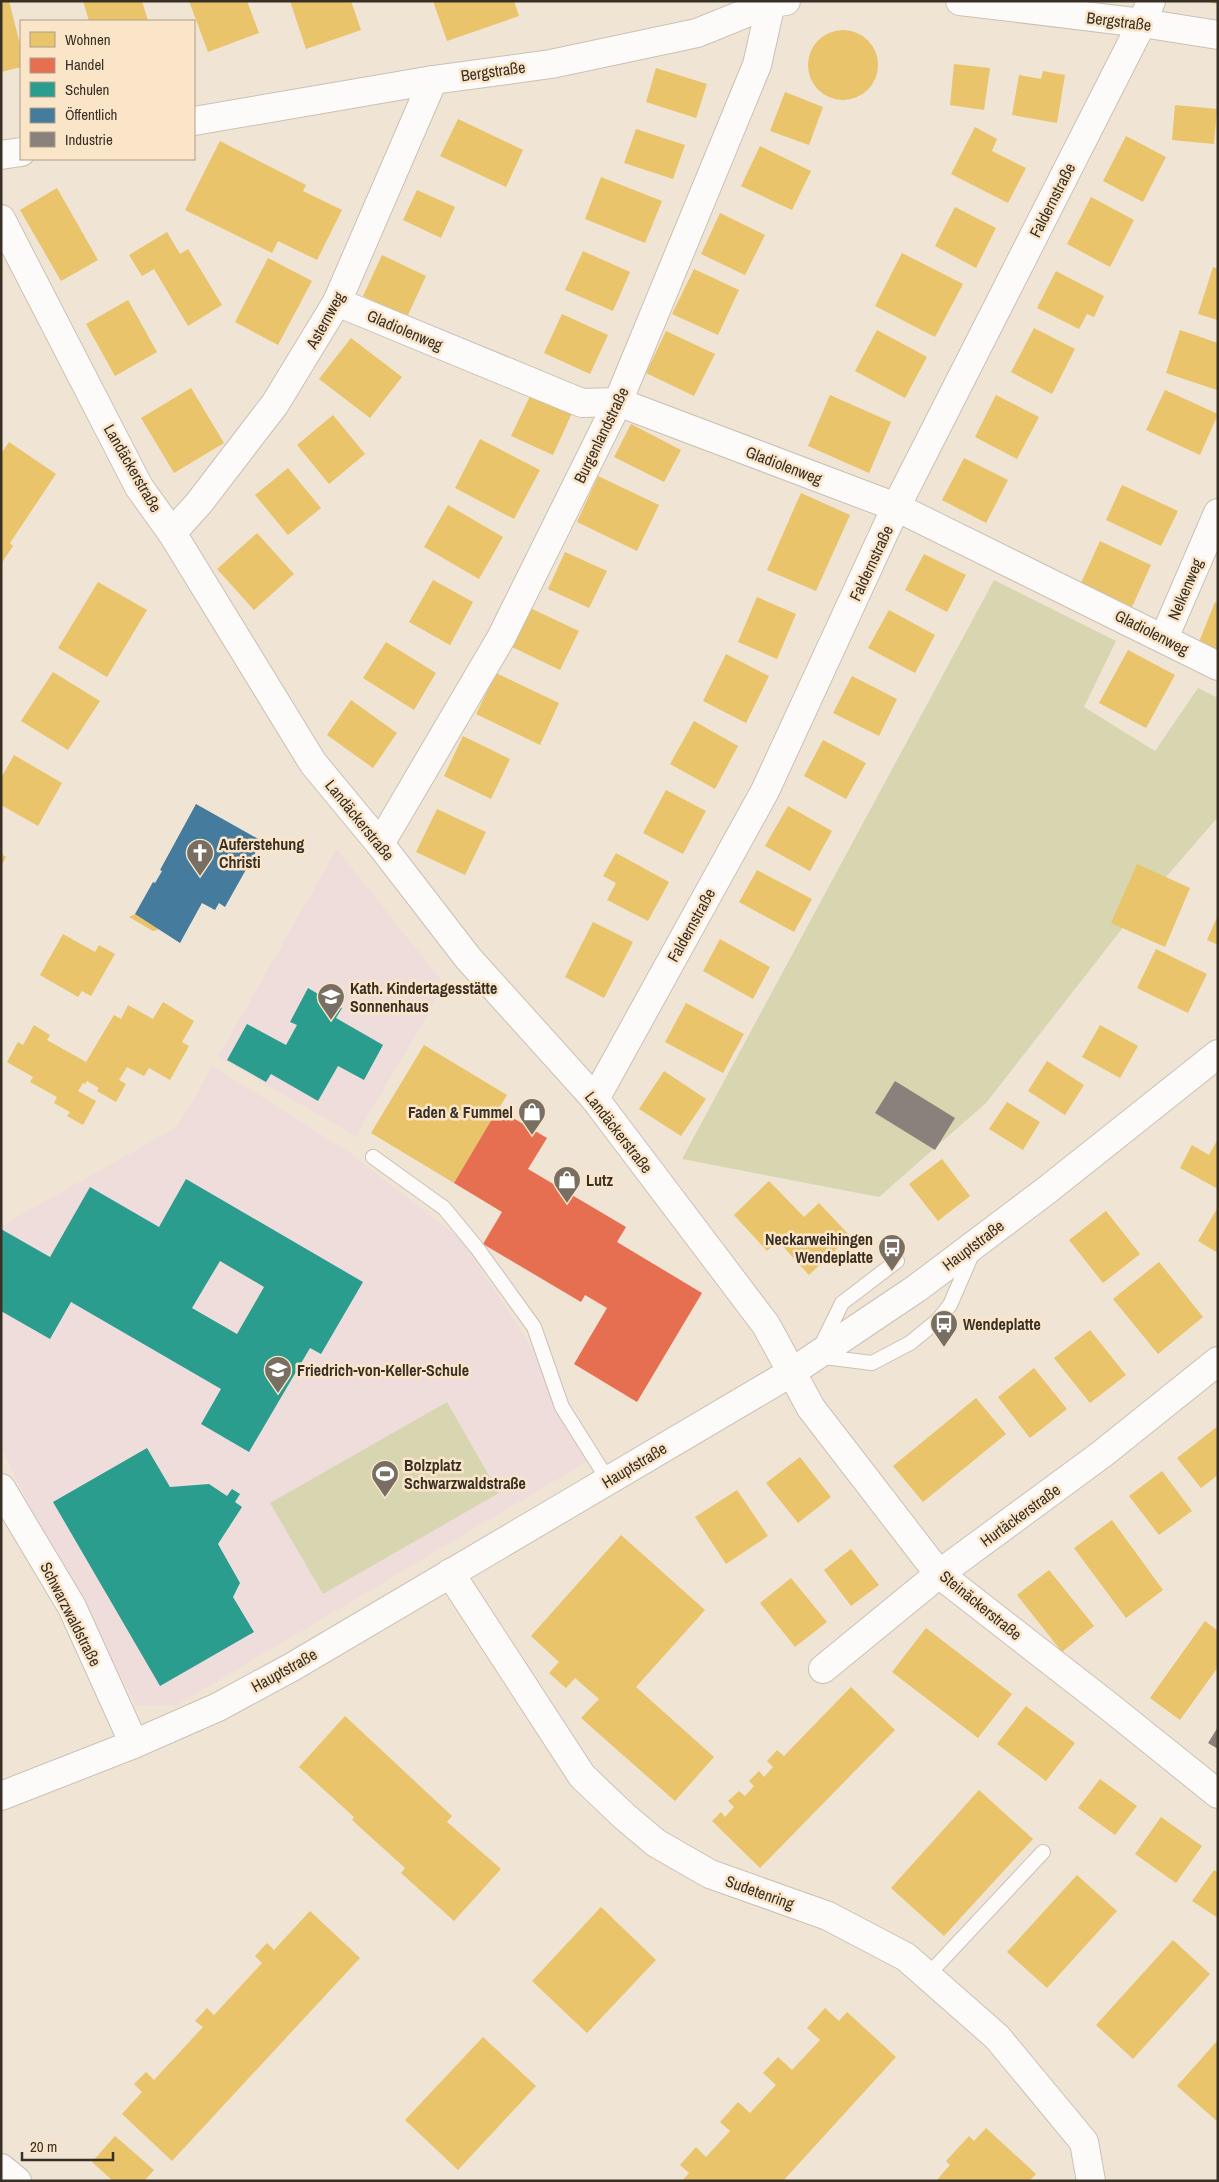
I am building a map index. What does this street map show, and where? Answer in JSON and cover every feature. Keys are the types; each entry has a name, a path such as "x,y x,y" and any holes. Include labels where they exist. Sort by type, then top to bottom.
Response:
{"street":[{"name":"Bergstraße","path":"960,1 1146,12 1218,35"},
{"name":"Bergstraße","path":"195,122 433,80 551,64 697,33 776,2"},
{"name":"Burgenlandstraße","path":"380,844 501,638 618,402 757,64 776,2"},
{"name":"Faldernstraße","path":"595,1099 765,791 896,507 1146,12"},
{"name":"Asternweg","path":"172,533 199,503 275,404 337,302 433,80"},
{"path":"1,155 20,152"},
{"name":"Landäckerstraße","path":"1,219 139,487 172,533 313,762 380,844 468,958 595,1099 766,1325 792,1372"},
{"name":"Gladiolenweg","path":"337,302 582,403 618,402 896,507 1218,666"},
{"name":"Nelkenweg","path":"1164,638 1218,513"},
{"name":"Hauptstraße","path":"1,1796 134,1744 218,1707 292,1667 792,1372 906,1296 1218,1054"},
{"name":"Hurtäckerstraße","path":"823,1669 939,1574 1102,1454 1218,1361"},
{"name":"Steinäckerstraße","path":"792,1372 811,1408 939,1574 1218,1794"},
{"name":"Schwarzwaldstraße","path":"1,1488 72,1607 134,1744"},
{"name":"Sudetenring","path":"450,1573 582,1776 656,1843 710,1874 828,1916 906,1957 997,2037 1084,2142 1091,2181"},
{"path":"1,2168 17,2181"}],"lane":[{"path":"373,1157 444,1208 477,1248 534,1327 562,1406 608,1480"},
{"path":"897,1261 842,1303 816,1356 872,1363 910,1343 937,1321 950,1305 977,1242"},
{"path":"927,1976 1043,1852"}],"shaded area":[{"path":"994,580 1116,641 1084,707 1155,751 1198,688 1218,698 1218,817 1128,921 986,1103 879,1197 682,1159"},
{"name":"Kath. Kindertagesstätte Sonnenhaus","path":"337,849 445,985 356,1136 218,1057"},
{"name":"Friedrich-von-Keller-Schule","path":"213,1066 349,1152 462,1240 529,1343 588,1461 177,1705 137,1706 29,1507 1,1446 1,1226 177,1127"},
{"name":"Bolzplatz Schwarzwaldstraße","path":"447,1402 499,1493 323,1594 270,1503"}],"building: Wohnen":[{"path":"1,1 9,1 20,44 20,67 1,72"},
{"path":"83,1 142,1 148,20 89,20"},
{"path":"189,1 247,1 259,33 208,52"},
{"path":"290,1 351,1 361,30 306,49"},
{"path":"433,1 514,1 519,16 447,41"},
{"path":"1218,1 1218,4 1205,2"},
{"path":"843,30 856,33 868,40 875,52 878,65 875,78 868,90 856,97 843,100 830,97 818,90 811,78 808,65 811,52 818,40 830,33"},
{"path":"954,64 990,68 984,110 950,105"},
{"path":"656,68 707,84 696,118 646,102"},
{"path":"1043,71 1065,75 1057,123 1012,115 1019,75 1041,79"},
{"path":"785,92 823,107 809,145 770,131"},
{"path":"1175,105 1217,109 1214,144 1172,140"},
{"path":"458,119 523,150 506,187 440,156"},
{"path":"975,127 997,139 992,151 1026,168 1008,203 951,174"},
{"path":"636,129 685,145 673,179 624,163"},
{"path":"1126,136 1166,157 1143,202 1103,181"},
{"path":"220,141 306,185 303,191 342,210 317,260 278,241 272,253 185,210"},
{"path":"760,146 811,171 792,210 741,186"},
{"path":"601,177 662,201 645,243 585,219"},
{"path":"57,188 98,260 61,281 20,210"},
{"path":"417,190 455,207 441,238 403,220"},
{"path":"1091,197 1134,220 1110,267 1067,244"},
{"path":"955,207 996,228 976,268 935,246"},
{"path":"720,213 765,235 745,275 701,254"},
{"path":"167,232 180,254 188,249 222,305 188,326 154,269 142,276 129,255"},
{"path":"583,251 630,272 613,311 565,290"},
{"path":"902,253 963,284 935,337 875,306"},
{"path":"382,255 426,276 407,317 363,296"},
{"path":"268,258 312,281 278,345 235,322"},
{"path":"1213,267 1218,269 1218,320 1198,314"},
{"path":"694,269 739,290 718,335 672,314"},
{"path":"1056,271 1104,296 1094,317 1087,314 1079,329 1037,308"},
{"path":"128,300 157,352 115,376 86,324"},
{"path":"562,314 608,335 590,374 544,353"},
{"path":"1034,328 1075,349 1052,394 1011,372"},
{"path":"877,330 927,357 905,398 855,371"},
{"path":"1180,330 1218,343 1217,390 1166,373"},
{"path":"666,331 715,354 694,396 646,373"},
{"path":"351,338 402,377 370,418 319,379"},
{"path":"191,388 224,443 174,473 141,418"},
{"path":"1165,390 1218,414 1200,455 1146,430"},
{"path":"531,394 572,413 553,455 511,436"},
{"path":"830,395 891,422 869,473 808,446"},
{"path":"996,395 1039,417 1017,459 975,437"},
{"path":"333,415 365,454 329,484 297,445"},
{"path":"631,424 681,450 664,482 614,457"},
{"path":"480,439 540,470 514,519 455,488"},
{"path":"9,442 56,474 10,543 13,546 1,564 1,454"},
{"path":"964,458 1008,480 986,523 942,500"},
{"path":"288,468 321,508 288,535 255,495"},
{"path":"598,476 659,505 637,551 577,522"},
{"path":"1122,485 1178,511 1161,546 1106,520"},
{"path":"801,493 850,515 816,591 767,570"},
{"path":"448,505 503,537 479,579 424,547"},
{"path":"257,533 294,574 254,610 217,569"},
{"path":"1100,541 1151,565 1132,607 1081,583"},
{"path":"565,552 607,571 589,608 548,589"},
{"path":"924,554 966,575 947,612 905,590"},
{"path":"433,580 473,602 450,645 409,622"},
{"path":"98,582 147,610 107,677 58,648"},
{"path":"757,597 796,614 777,659 738,642"},
{"path":"1215,602 1218,604 1218,655 1197,647"},
{"path":"530,608 579,631 560,670 512,647"},
{"path":"889,610 935,635 915,673 868,648"},
{"path":"386,642 436,673 414,710 363,678"},
{"path":"1128,650 1175,675 1146,728 1099,703"},
{"path":"726,654 769,676 746,723 703,701"},
{"path":"53,672 100,701 68,750 21,721"},
{"path":"496,673 559,703 540,745 476,714"},
{"path":"852,676 897,699 879,736 833,713"},
{"path":"351,700 397,733 373,768 327,735"},
{"path":"694,721 738,746 715,789 670,764"},
{"path":"463,736 510,759 491,799 444,776"},
{"path":"823,740 866,763 846,799 804,776"},
{"path":"14,755 62,783 38,826 1,805 1,778"},
{"path":"666,790 706,811 683,854 643,833"},
{"path":"788,806 832,831 810,871 765,846"},
{"path":"437,809 486,832 465,875 416,852"},
{"path":"616,853 669,882 648,921 607,900 616,883 603,876"},
{"path":"1,854 6,857 1,866"},
{"path":"1137,864 1190,888 1165,947 1111,923"},
{"path":"757,870 812,899 794,932 739,902"},
{"path":"135,914 159,927 153,931 129,917"},
{"path":"1218,915 1218,945 1207,940"},
{"path":"593,922 633,942 604,998 565,977"},
{"path":"63,934 95,952 99,945 115,954 91,996 82,991 78,997 40,975"},
{"path":"720,939 770,967 753,999 703,971"},
{"path":"1156,949 1207,974 1188,1013 1137,988"},
{"path":"163,1002 194,1021 182,1042 189,1046 170,1080 149,1068 144,1076 127,1067 119,1080 126,1084 116,1102 97,1091 99,1088 87,1081 85,1084 83,1083 78,1091 96,1101 83,1125 67,1116 70,1112 54,1103 57,1097 30,1082 33,1077 7,1062 18,1042 23,1045 34,1025 50,1035 47,1040 86,1062 114,1015 121,1019 128,1005 153,1019"},
{"path":"686,1003 744,1034 723,1073 665,1042"},
{"path":"1100,1025 1138,1046 1120,1078 1082,1057"},
{"path":"424,1045 507,1095 454,1183 371,1133"},
{"path":"1047,1061 1084,1085 1065,1115 1028,1091"},
{"path":"664,1071 706,1099 681,1136 639,1109"},
{"path":"1007,1102 1040,1122 1023,1150 989,1129"},
{"path":"1218,1139 1218,1189 1180,1168 1192,1145 1209,1155"},
{"path":"942,1159 970,1196 938,1221 909,1184"},
{"path":"769,1181 804,1217 819,1203 850,1236 809,1275 778,1241 767,1251 734,1215"},
{"path":"1218,1207 1218,1253 1198,1241"},
{"path":"1106,1211 1140,1254 1103,1283 1069,1240"},
{"path":"1159,1262 1203,1317 1158,1354 1113,1299"},
{"path":"1090,1330 1126,1375 1090,1403 1054,1358"},
{"path":"1034,1368 1067,1409 1030,1438 998,1397"},
{"path":"976,1398 1006,1434 923,1502 893,1466"},
{"path":"1218,1426 1218,1475 1201,1488 1177,1458"},
{"path":"800,1457 831,1497 798,1523 766,1483"},
{"path":"1162,1471 1192,1511 1159,1535 1129,1496"},
{"path":"737,1490 768,1536 726,1564 695,1517"},
{"path":"1112,1520 1163,1590 1126,1618 1074,1548"},
{"path":"621,1535 705,1610 636,1687 714,1757 675,1801 581,1718 599,1699 575,1678 566,1688 549,1673 559,1662 531,1636"},
{"path":"851,1549 879,1585 851,1606 824,1570"},
{"path":"1049,1570 1094,1626 1062,1652 1017,1595"},
{"path":"791,1578 827,1622 795,1647 760,1603"},
{"path":"1205,1621 1218,1631 1218,1667 1180,1720 1150,1698"},
{"path":"926,1628 1012,1694 978,1738 892,1672"},
{"path":"851,1687 895,1730 760,1868 712,1821 721,1812 725,1817 734,1807 728,1801 739,1791 745,1796 754,1786 749,1781 759,1771 764,1777 773,1767 767,1761 777,1750 784,1756"},
{"path":"1026,1706 1075,1743 1046,1781 997,1744"},
{"path":"345,1716 452,1816 447,1822 501,1869 454,1921 401,1873 405,1868 352,1820 354,1817 299,1767"},
{"path":"1100,1779 1137,1806 1115,1835 1078,1808"},
{"path":"979,1790 1033,1839 944,1936 891,1888"},
{"path":"1161,1817 1202,1846 1176,1883 1135,1854"},
{"path":"1214,1870 1218,1872 1218,1918 1192,1901"},
{"path":"1077,1875 1117,1911 1047,1988 1007,1952"},
{"path":"601,1907 656,1960 587,2033 532,1981"},
{"path":"310,1911 360,1958 172,2161 122,2114 142,2092 134,2084 146,2072 154,2080 203,2027 195,2021 207,2008 214,2015 262,1963 255,1956 267,1943 274,1950"},
{"path":"1173,1940 1210,1974 1133,2059 1096,2025"},
{"path":"825,2008 839,2021 847,2012 896,2057 783,2181 682,2181 689,2173 680,2165 696,2147 706,2157 730,2131 720,2122 738,2102 750,2113 776,2085 763,2073 778,2057 792,2070 820,2040 807,2028"},
{"path":"483,2037 536,2086 458,2170 405,2120"},
{"path":"1218,2040 1218,2122 1177,2086"},
{"path":"986,2128 1036,2174 1029,2181 936,2181 950,2165 946,2161 969,2136 974,2141"},
{"path":"115,2136 154,2170 144,2181 113,2181 92,2162"}],"building: Handel":[{"path":"498,1109 547,1138 528,1169 626,1227 617,1242 702,1293 637,1402 574,1364 607,1308 585,1295 581,1302 483,1244 502,1212 454,1183"}],"building: Schulen":[{"path":"308,988 342,1008 336,1018 383,1045 364,1080 338,1066 318,1101 271,1074 266,1082 227,1060 247,1024 286,1045 297,1025 290,1022"},
{"path":"186,1179 363,1282 321,1354 310,1348 249,1452 201,1424 221,1389 71,1302 50,1339 1,1311 1,1229 50,1257 90,1187 159,1227","holes":["220,1261 264,1287 237,1334 192,1308"]},
{"path":"147,1448 170,1487 209,1484 227,1496 232,1489 240,1494 235,1502 242,1507 218,1544 240,1583 233,1597 254,1632 160,1686 53,1502"}],"building: Öffentlich":[{"name":"Auferstehung Christi","path":"196,804 262,841 225,907 219,903 215,910 202,903 180,943 135,914 153,882 155,883 162,871 160,870"}],"building: Industrie":[{"path":"895,1081 955,1118 935,1150 875,1113"},
{"path":"1218,1727 1218,1749 1208,1743"}],"place":[{"name":"Auferstehung Christi","path":"200,877"},
{"name":"Kath. Kindertagesstätte Sonnenhaus","path":"331,1021"},
{"name":"Faden & Fummel","path":"532,1136"},
{"name":"Lutz","path":"567,1204"},
{"name":"Neckarweihingen Wendeplatte","path":"892,1272"},
{"name":"Wendeplatte","path":"944,1348"},
{"name":"Friedrich-von-Keller-Schule","path":"278,1394"},
{"name":"Bolzplatz Schwarzwaldstraße","path":"385,1498"}]}
